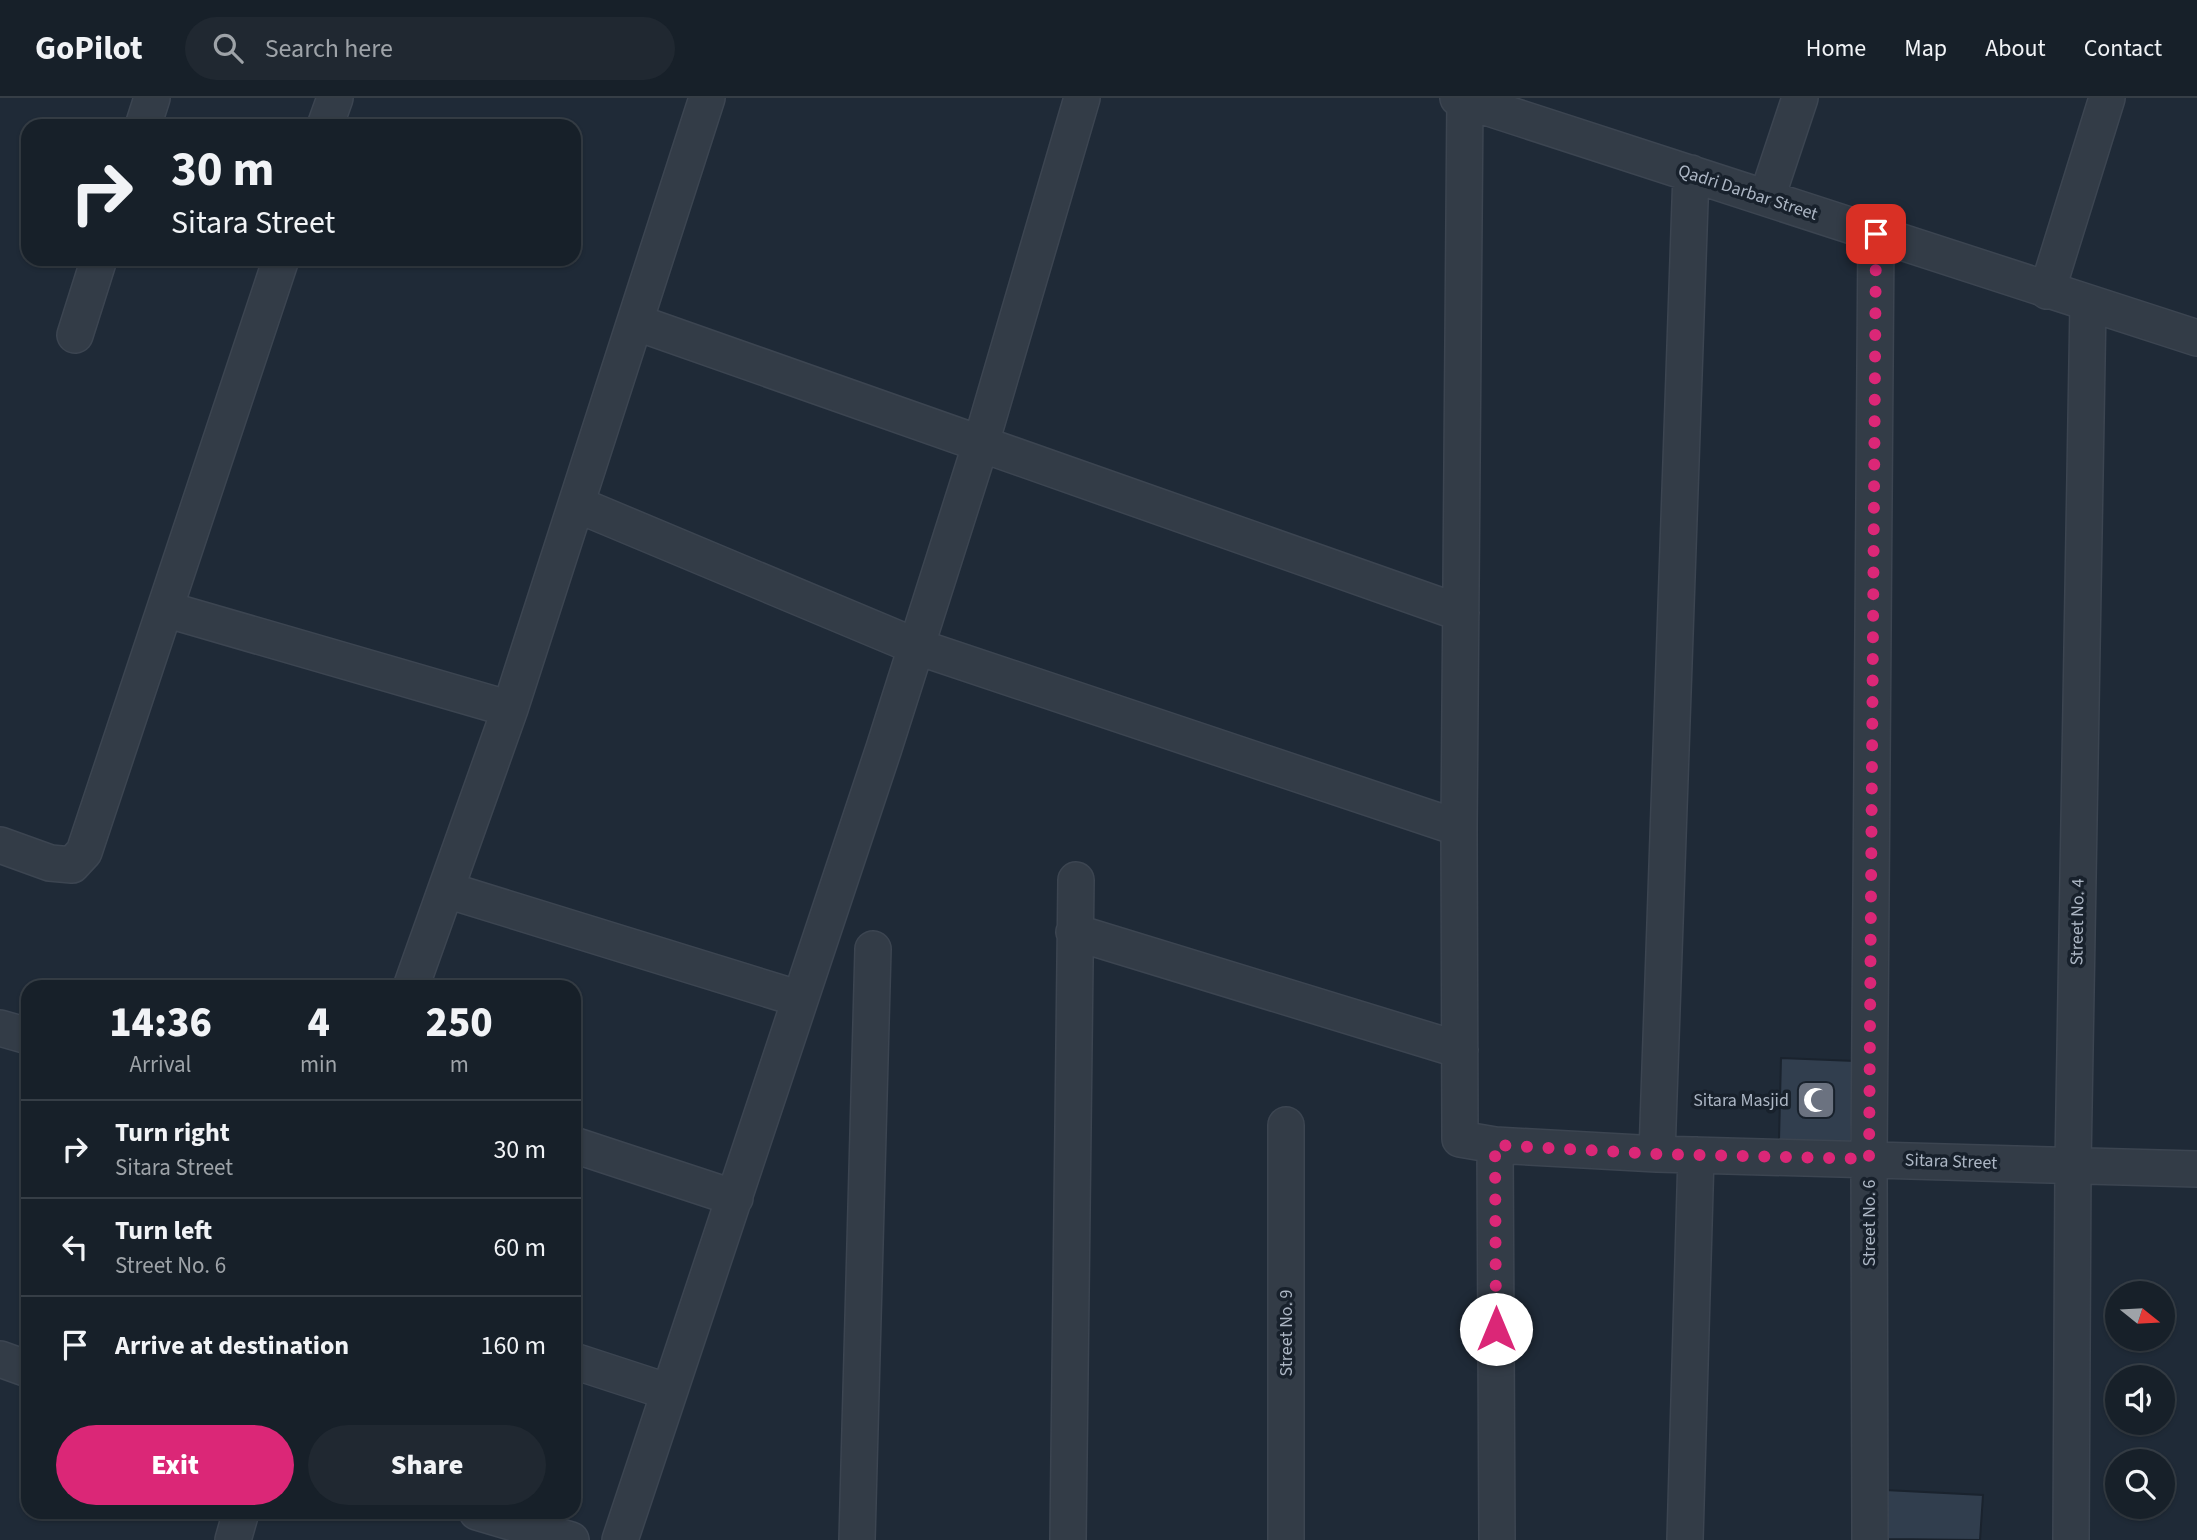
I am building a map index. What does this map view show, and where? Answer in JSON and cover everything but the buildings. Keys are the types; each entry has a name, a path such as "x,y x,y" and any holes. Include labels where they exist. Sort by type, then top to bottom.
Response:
{"street":[{"path":"145,119 152,98"},
{"path":"328,119 335,98"},
{"path":"414,980 510,709 707,98"},
{"path":"620,1540 884,748 981,443 1083,98"},
{"path":"1767,197 1800,98"},
{"path":"2047,291 2107,98"},
{"path":"1074,932 1460,1050 1463,99"},
{"name":"Qadri Darbar Street","path":"1463,99 2197,338"},
{"path":"1657,1154 1691,173"},
{"name":"Street No. 6","path":"1870,1540 1869,1159 1876,234"},
{"path":"75,335 97,266"},
{"path":"0,845 50,863 72,865 84,852 279,266"},
{"name":"Street No. 4","path":"2071,1540 2073,1165 2088,304"},
{"path":"635,322 1461,613"},
{"path":"576,504 915,646 1459,828"},
{"path":"165,609 510,709"},
{"path":"1068,1540 1076,880"},
{"path":"447,890 800,999"},
{"path":"858,1540 873,949"},
{"path":"0,1028 21,1034"},
{"name":"Sitara Street","path":"1460,1050 1460,1139 1495,1145 1657,1154 2197,1169"},
{"name":"Street No. 9","path":"1286,1125 1286,1540"},
{"path":"1495,1145 1497,1540"},
{"path":"581,1147 735,1198"},
{"path":"1685,1540 1696,1155"},
{"path":"0,1359 21,1366"},
{"path":"581,1364 669,1392"},
{"path":"233,1540 240,1519"},
{"path":"501,1519 572,1540"}],"place":[{"name":"Sitara Masjid","path":"1816,1100"}],"route":[{"path":"1496,1329 1495,1145 1657,1154 1869,1159 1876,234"}]}
